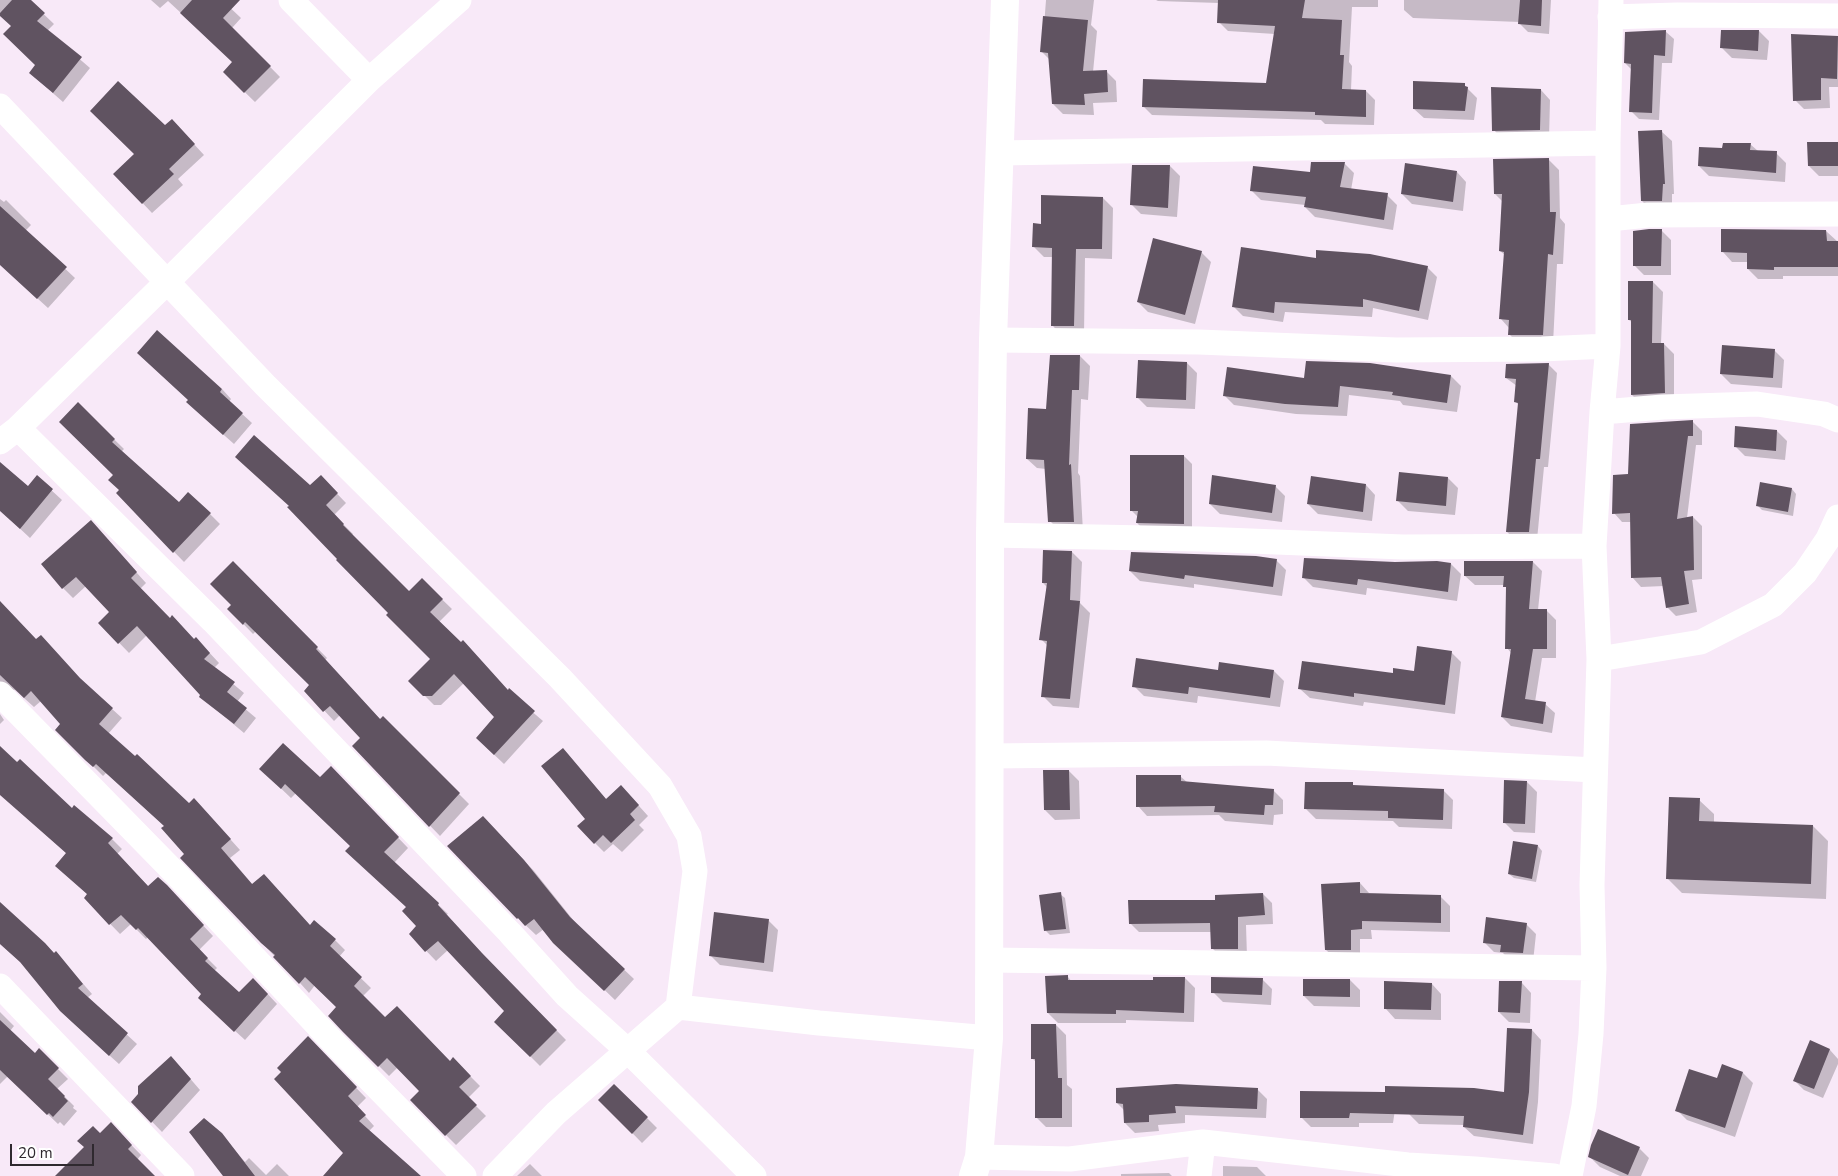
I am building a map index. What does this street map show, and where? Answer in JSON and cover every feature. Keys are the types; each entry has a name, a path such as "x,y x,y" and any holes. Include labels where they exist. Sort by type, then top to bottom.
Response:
{"main road":[{"path":"976,1167 989,1038 990,535 993,340 1005,0"}],"street":[{"path":"291,0 369,80"},
{"path":"459,0 369,80 167,282 9,435 213,621 510,933 567,996 627,1050 754,1176"},
{"path":"1570,1176 1584,1106 1594,968 1592,885 1598,659 1594,546 1608,346 1608,143 1611,9 1678,14 1838,16"},
{"path":"0,106 265,384 560,678 660,786 689,836 695,871 678,1007 556,1113 495,1176"},
{"path":"999,154 1608,143"},
{"path":"1608,219 1648,215 1838,214"},
{"path":"993,340 1199,342 1396,350 1542,349 1608,346"},
{"path":"1602,412 1663,407 1758,404 1824,414 1838,420"},
{"path":"1598,659 1702,642 1773,605 1805,573 1828,539 1838,517"},
{"path":"990,535 1200,539 1403,547 1594,546"},
{"path":"0,694 464,1176"},
{"path":"989,756 1266,752 1595,770"},
{"path":"990,960 1594,968"},
{"path":"0,986 182,1176"},
{"path":"678,1007 819,1023 989,1038"},
{"path":"1199,1176 1203,1142"},
{"path":"976,1167 1070,1160 1203,1142 1408,1170 1475,1168 1554,1176"}],"building":[{"path":"12,0 31,0 45,13 37,21 82,57 53,93 29,73 35,65 3,34 11,26 0,16 0,13"},
{"path":"192,0 240,0 223,18 271,66 244,93 223,72 232,62 180,13"},
{"path":"1218,0 1305,0 1302,18 1342,20 1340,55 1344,55 1342,89 1366,90 1366,117 1315,115 1315,112 1142,107 1143,79 1266,83 1275,26 1217,23"},
{"path":"1520,0 1542,0 1541,26 1518,24"},
{"path":"1043,16 1088,20 1083,71 1107,70 1108,92 1084,94 1085,105 1052,104 1048,53 1040,52"},
{"path":"1666,30 1665,56 1654,55 1652,113 1629,112 1631,64 1624,63 1625,32"},
{"path":"1721,30 1759,30 1758,51 1720,48"},
{"path":"1791,34 1838,36 1837,79 1821,78 1821,100 1793,101"},
{"path":"118,81 165,125 172,119 195,144 169,169 174,174 142,204 113,174 134,154 90,111"},
{"path":"1413,81 1465,83 1465,86 1468,87 1465,111 1413,109"},
{"path":"1491,87 1541,89 1540,130 1492,131"},
{"path":"1662,130 1665,184 1663,184 1662,201 1641,201 1638,131"},
{"path":"1807,142 1838,142 1838,166 1808,166"},
{"path":"1723,143 1751,143 1750,150 1777,151 1776,173 1698,166 1699,147 1722,148"},
{"path":"1549,158 1550,212 1556,212 1553,255 1548,254 1543,335 1508,335 1509,320 1499,319 1504,252 1499,251 1502,194 1494,194 1493,159"},
{"path":"1311,162 1345,162 1340,187 1388,193 1384,220 1304,207 1306,197 1250,191 1253,166 1310,172"},
{"path":"1405,163 1457,171 1453,202 1401,194"},
{"path":"1132,165 1170,165 1168,208 1130,205"},
{"path":"1041,195 1103,197 1102,249 1076,249 1074,326 1051,326 1052,248 1032,247 1033,223 1041,224"},
{"path":"0,206 67,267 37,299 0,265"},
{"path":"1662,229 1661,266 1633,266 1633,231"},
{"path":"1721,229 1826,230 1827,241 1838,241 1838,267 1774,267 1774,270 1747,269 1747,253 1721,252"},
{"path":"1153,238 1202,251 1185,315 1137,302"},
{"path":"1241,247 1316,258 1316,250 1370,254 1428,266 1419,311 1363,299 1363,307 1275,302 1274,313 1232,307"},
{"path":"1628,281 1653,281 1652,343 1664,343 1665,393 1631,395 1631,320 1628,320"},
{"path":"157,330 222,389 220,392 243,413 223,435 186,402 188,400 137,353"},
{"path":"1722,345 1775,349 1773,378 1720,374"},
{"path":"1050,355 1080,355 1079,390 1072,390 1069,465 1071,464 1074,522 1048,522 1044,460 1026,459 1028,408 1046,409"},
{"path":"1138,360 1187,362 1186,400 1136,398"},
{"path":"1306,361 1370,363 1451,375 1447,403 1392,395 1393,392 1340,386 1338,407 1285,404 1223,396 1227,367 1304,378"},
{"path":"1549,363 1540,459 1536,459 1529,532 1506,532 1518,403 1514,402 1516,379 1505,378 1506,364"},
{"path":"78,402 115,439 112,442 179,502 188,492 211,513 173,553 116,493 119,490 108,480 113,475 59,422"},
{"path":"1693,420 1693,436 1688,436 1677,519 1693,516 1694,570 1684,571 1689,604 1666,608 1661,577 1631,578 1630,513 1612,514 1613,475 1628,474 1630,424"},
{"path":"1735,426 1777,430 1776,451 1734,447"},
{"path":"254,435 310,485 321,475 338,493 326,505 343,525 409,591 422,578 443,599 430,612 461,642 463,640 508,690 509,688 535,711 494,755 476,738 494,717 454,674 432,696 423,696 408,681 430,659 386,615 388,613 287,507 289,506 235,457"},
{"path":"1130,455 1184,455 1184,524 1136,523 1138,511 1130,511"},
{"path":"0,462 28,486 37,475 53,489 20,529 0,511"},
{"path":"1399,472 1448,477 1446,506 1396,501"},
{"path":"1212,475 1276,485 1272,513 1209,504"},
{"path":"1311,476 1366,484 1363,512 1307,504"},
{"path":"1760,482 1792,488 1788,512 1756,506"},
{"path":"91,520 137,572 131,578 170,618 172,615 194,639 196,637 210,653 204,659 235,682 227,692 247,708 234,724 199,697 200,695 137,626 118,644 98,623 109,612 76,577 62,589 41,564"},
{"path":"1043,550 1072,551 1070,600 1080,601 1070,699 1041,697 1047,641 1039,640 1047,583 1042,583"},
{"path":"1131,552 1256,556 1277,559 1273,587 1185,575 1184,579 1129,571"},
{"path":"1304,558 1395,562 1437,561 1451,563 1448,592 1358,579 1357,585 1302,578"},
{"path":"233,561 318,647 316,649 380,719 383,716 460,793 429,827 352,746 360,738 330,706 323,712 304,691 309,685 245,622 243,625 227,609 231,605 210,584"},
{"path":"1464,561 1533,561 1529,609 1547,609 1547,649 1533,649 1525,699 1546,702 1543,724 1501,717 1511,649 1505,649 1506,587 1503,587 1504,576 1464,576"},
{"path":"0,601 36,639 41,635 80,678 113,708 99,724 135,756 137,754 189,803 194,798 231,839 221,848 252,884 264,874 310,925 314,920 336,939 330,946 362,977 354,986 385,1017 397,1006 450,1061 453,1057 471,1076 459,1087 477,1105 445,1136 410,1100 419,1091 387,1058 378,1067 343,1032 328,1016 336,1007 305,977 299,984 273,957 275,955 261,943 180,858 184,854 161,828 164,826 96,764 93,767 85,760 55,730 60,724 31,691 24,698 0,675"},
{"path":"1417,646 1452,651 1445,705 1354,693 1354,697 1298,689 1302,661 1393,673 1393,668 1414,671"},
{"path":"1136,658 1218,670 1219,662 1274,670 1270,698 1189,687 1188,694 1132,687"},
{"path":"283,743 320,777 331,766 399,837 384,852 439,903 438,905 482,953 557,1030 530,1057 494,1022 504,1011 438,941 425,952 409,934 416,926 402,911 406,907 345,851 350,846 285,784 281,789 259,769"},
{"path":"0,746 17,762 20,759 72,808 74,805 113,838 108,843 148,886 158,877 167,885 204,925 190,939 208,958 205,961 239,992 253,978 268,994 234,1032 198,998 201,994 138,928 136,930 121,915 109,925 84,898 87,894 55,866 66,853 0,795"},
{"path":"563,748 606,799 621,785 639,805 630,814 635,820 611,843 603,835 594,844 577,826 585,819 541,766"},
{"path":"1043,770 1069,770 1070,810 1044,810"},
{"path":"1136,775 1181,775 1181,781 1274,789 1273,805 1265,805 1264,815 1214,812 1215,806 1136,807"},
{"path":"1504,780 1527,781 1525,824 1503,823"},
{"path":"1305,782 1353,782 1353,785 1444,789 1443,820 1388,818 1388,811 1304,809"},
{"path":"1669,797 1700,798 1699,821 1813,825 1811,884 1666,879"},
{"path":"483,816 524,860 570,917 625,969 604,991 553,943 534,919 525,926 517,919 447,846"},
{"path":"1513,841 1538,845 1532,879 1508,874"},
{"path":"1360,882 1360,893 1441,895 1441,923 1362,921 1362,929 1351,930 1351,950 1325,950 1321,884"},
{"path":"1061,892 1066,929 1044,931 1039,895"},
{"path":"1263,893 1265,915 1238,917 1238,949 1211,949 1210,923 1129,924 1128,900 1215,900 1215,895"},
{"path":"0,902 54,953 56,951 83,984 78,988 128,1033 109,1056 60,1011 20,962 0,944"},
{"path":"714,912 769,919 764,963 709,956"},
{"path":"1486,917 1527,923 1523,953 1500,952 1501,945 1483,943"},
{"path":"1068,975 1068,980 1153,980 1153,977 1185,977 1184,1013 1116,1010 1116,1014 1047,1013 1045,976"},
{"path":"1211,977 1263,978 1262,995 1211,993"},
{"path":"1303,979 1350,979 1350,997 1303,996"},
{"path":"1384,981 1432,983 1431,1010 1384,1009"},
{"path":"1499,981 1522,981 1520,1013 1498,1012"},
{"path":"0,1020 35,1053 39,1048 59,1068 48,1079 68,1101 53,1117 49,1113 47,1115 0,1070"},
{"path":"1031,1024 1056,1024 1058,1078 1062,1078 1062,1118 1035,1118 1035,1059 1031,1059"},
{"path":"1507,1028 1532,1029 1529,1092 1523,1135 1463,1127 1464,1116 1350,1113 1349,1118 1300,1118 1300,1091 1385,1092 1385,1086 1474,1088 1504,1092"},
{"path":"308,1036 357,1087 348,1096 366,1115 359,1121 421,1176 323,1176 343,1153 274,1079 281,1072 277,1068"},
{"path":"1810,1040 1830,1049 1814,1089 1793,1081"},
{"path":"171,1056 191,1079 151,1123 131,1102 138,1094 138,1086"},
{"path":"1722,1064 1743,1072 1725,1128 1675,1111 1689,1069 1717,1078"},
{"path":"614,1084 648,1117 632,1134 598,1100"},
{"path":"1176,1084 1258,1088 1257,1109 1175,1106 1176,1113 1149,1115 1149,1122 1124,1123 1123,1104 1116,1103 1116,1088"},
{"path":"204,1118 222,1133 255,1176 223,1176 189,1132"},
{"path":"111,1122 132,1145 128,1149 155,1176 55,1176 84,1147 77,1141 93,1126 100,1133"},
{"path":"1598,1129 1640,1147 1628,1175 1588,1157"}]}
